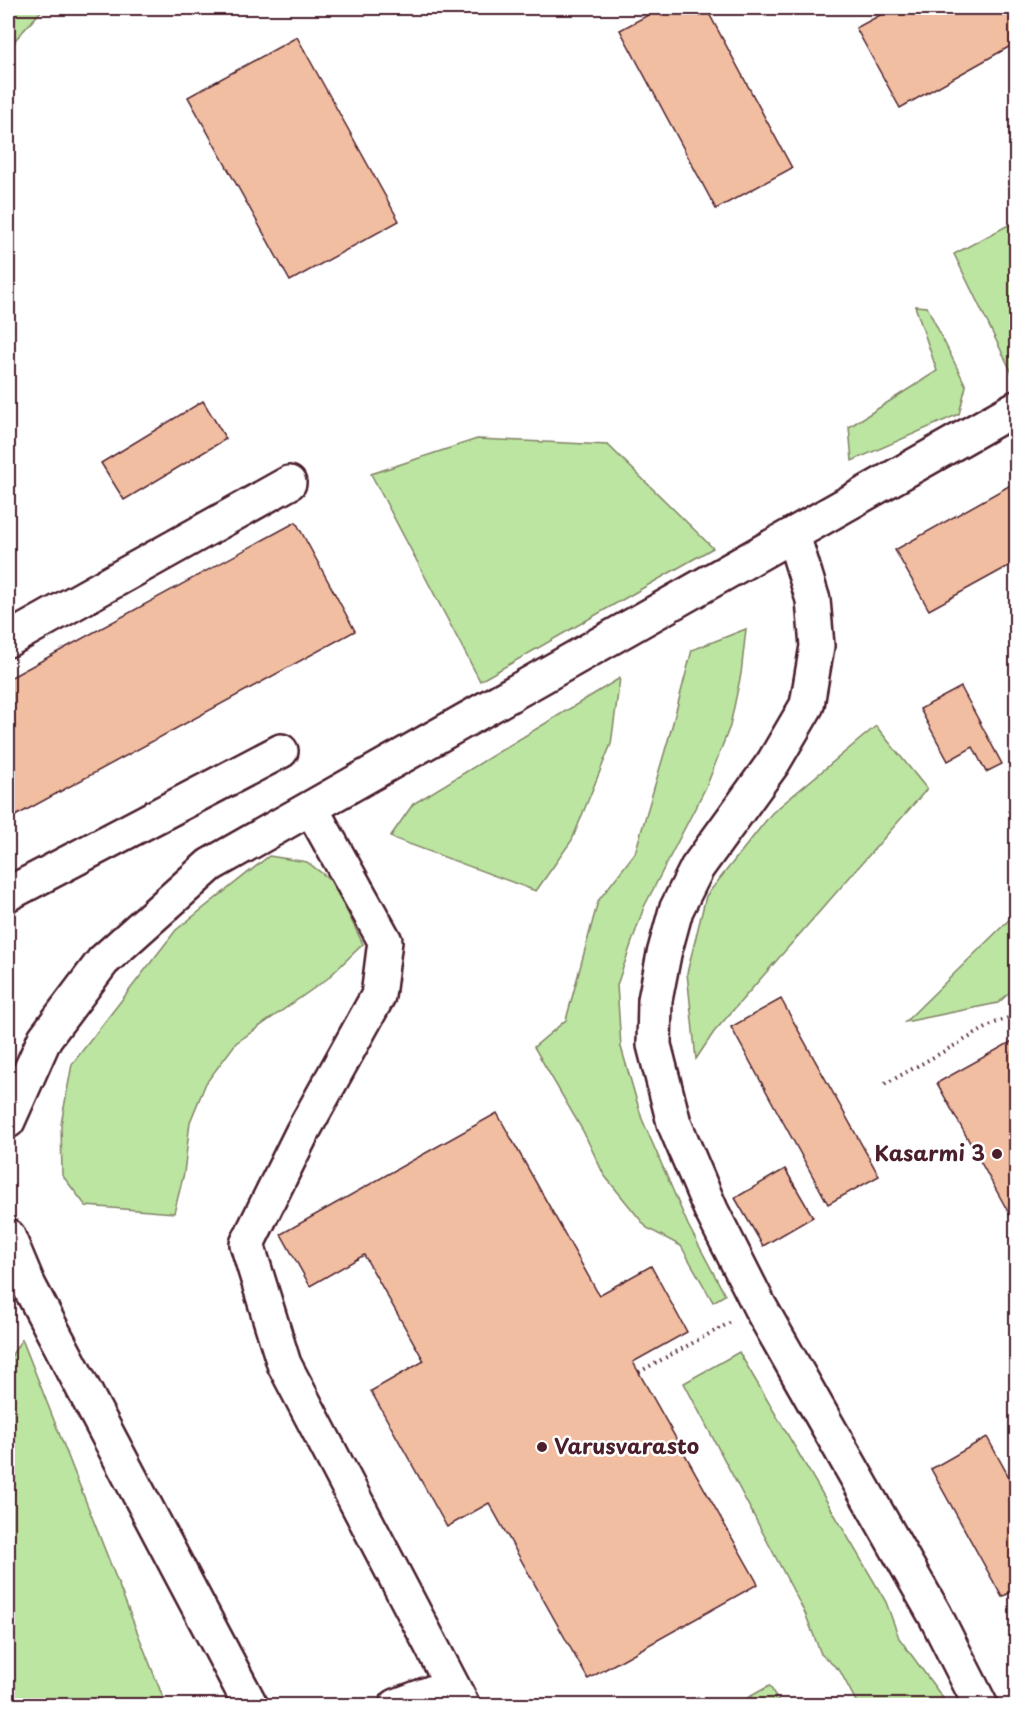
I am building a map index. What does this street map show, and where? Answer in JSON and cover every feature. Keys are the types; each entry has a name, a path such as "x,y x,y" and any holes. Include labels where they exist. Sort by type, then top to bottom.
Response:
{"lane":[{"path":"8,1121 45,1038 104,961 210,865 1017,408"},
{"path":"8,640 289,483"},
{"path":"793,535 813,600 817,646 807,705 773,763 697,868 676,910 655,1000 654,1046 674,1123 711,1210 760,1307 935,1615 981,1706"},
{"path":"8,894 281,751"},
{"path":"311,808 385,941 378,996 302,1133 248,1244 285,1364 458,1695 396,1706"},
{"path":"8,1236 29,1286 251,1706"}],"path":[{"path":"1009,810 1017,823"},
{"path":"885,1084 995,1023 1017,1015"},
{"path":"639,1372 760,1307"}],"green space":[{"path":"8,8 44,8 16,39 8,58"},
{"path":"1016,221 1016,378 954,254"},
{"path":"915,306 927,307 966,386 959,414 852,461 849,427 937,371"},
{"path":"477,439 608,445 713,548 480,681 371,474"},
{"path":"746,629 741,674 730,726 707,785 644,907 617,985 621,1047 642,1119 688,1225 725,1295 713,1302 681,1246 647,1228 604,1175 583,1131 534,1047 566,1020 598,901 635,853 692,650"},
{"path":"620,678 611,744 572,840 536,891 390,837 413,804"},
{"path":"876,726 927,789 714,1032 696,1059 687,973 706,896 772,813"},
{"path":"269,856 307,862 332,881 363,944 327,979 236,1043 206,1083 190,1122 184,1173 174,1213 86,1206 62,1175 61,1124 72,1064 176,930"},
{"path":"1016,913 1016,987 998,1003 905,1022"},
{"path":"22,1339 166,1705 8,1705 8,1361"},
{"path":"739,1352 886,1602 899,1638 948,1705 858,1705 840,1671 821,1654 805,1613 684,1383"},
{"path":"769,1686 780,1705 735,1705"}],"building":[{"path":"661,8 706,8 792,168 716,209 620,30"},
{"path":"893,8 1016,8 1016,43 900,108 856,28"},
{"path":"297,37 399,221 290,281 188,97"},
{"path":"203,401 226,439 124,500 101,463"},
{"path":"1016,482 1016,562 929,610 895,550"},
{"path":"296,522 355,631 8,820 8,679"},
{"path":"961,687 1002,764 986,772 973,747 948,761 920,709"},
{"path":"781,999 879,1176 828,1204 731,1027"},
{"name":"Kasarmi 3","path":"1016,1039 1016,1226 937,1083"},
{"name":"Varusvarasto","path":"497,1113 599,1295 651,1266 687,1332 633,1362 758,1584 588,1679 489,1503 447,1527 371,1391 424,1361 364,1255 310,1286 281,1234"},
{"path":"785,1169 813,1217 763,1246 735,1198"},
{"path":"987,1437 1016,1490 1016,1589 1002,1597 931,1469"}],"place":[{"name":"Kasarmi 3","path":"997,1154"},
{"name":"Varusvarasto","path":"542,1447"}]}
